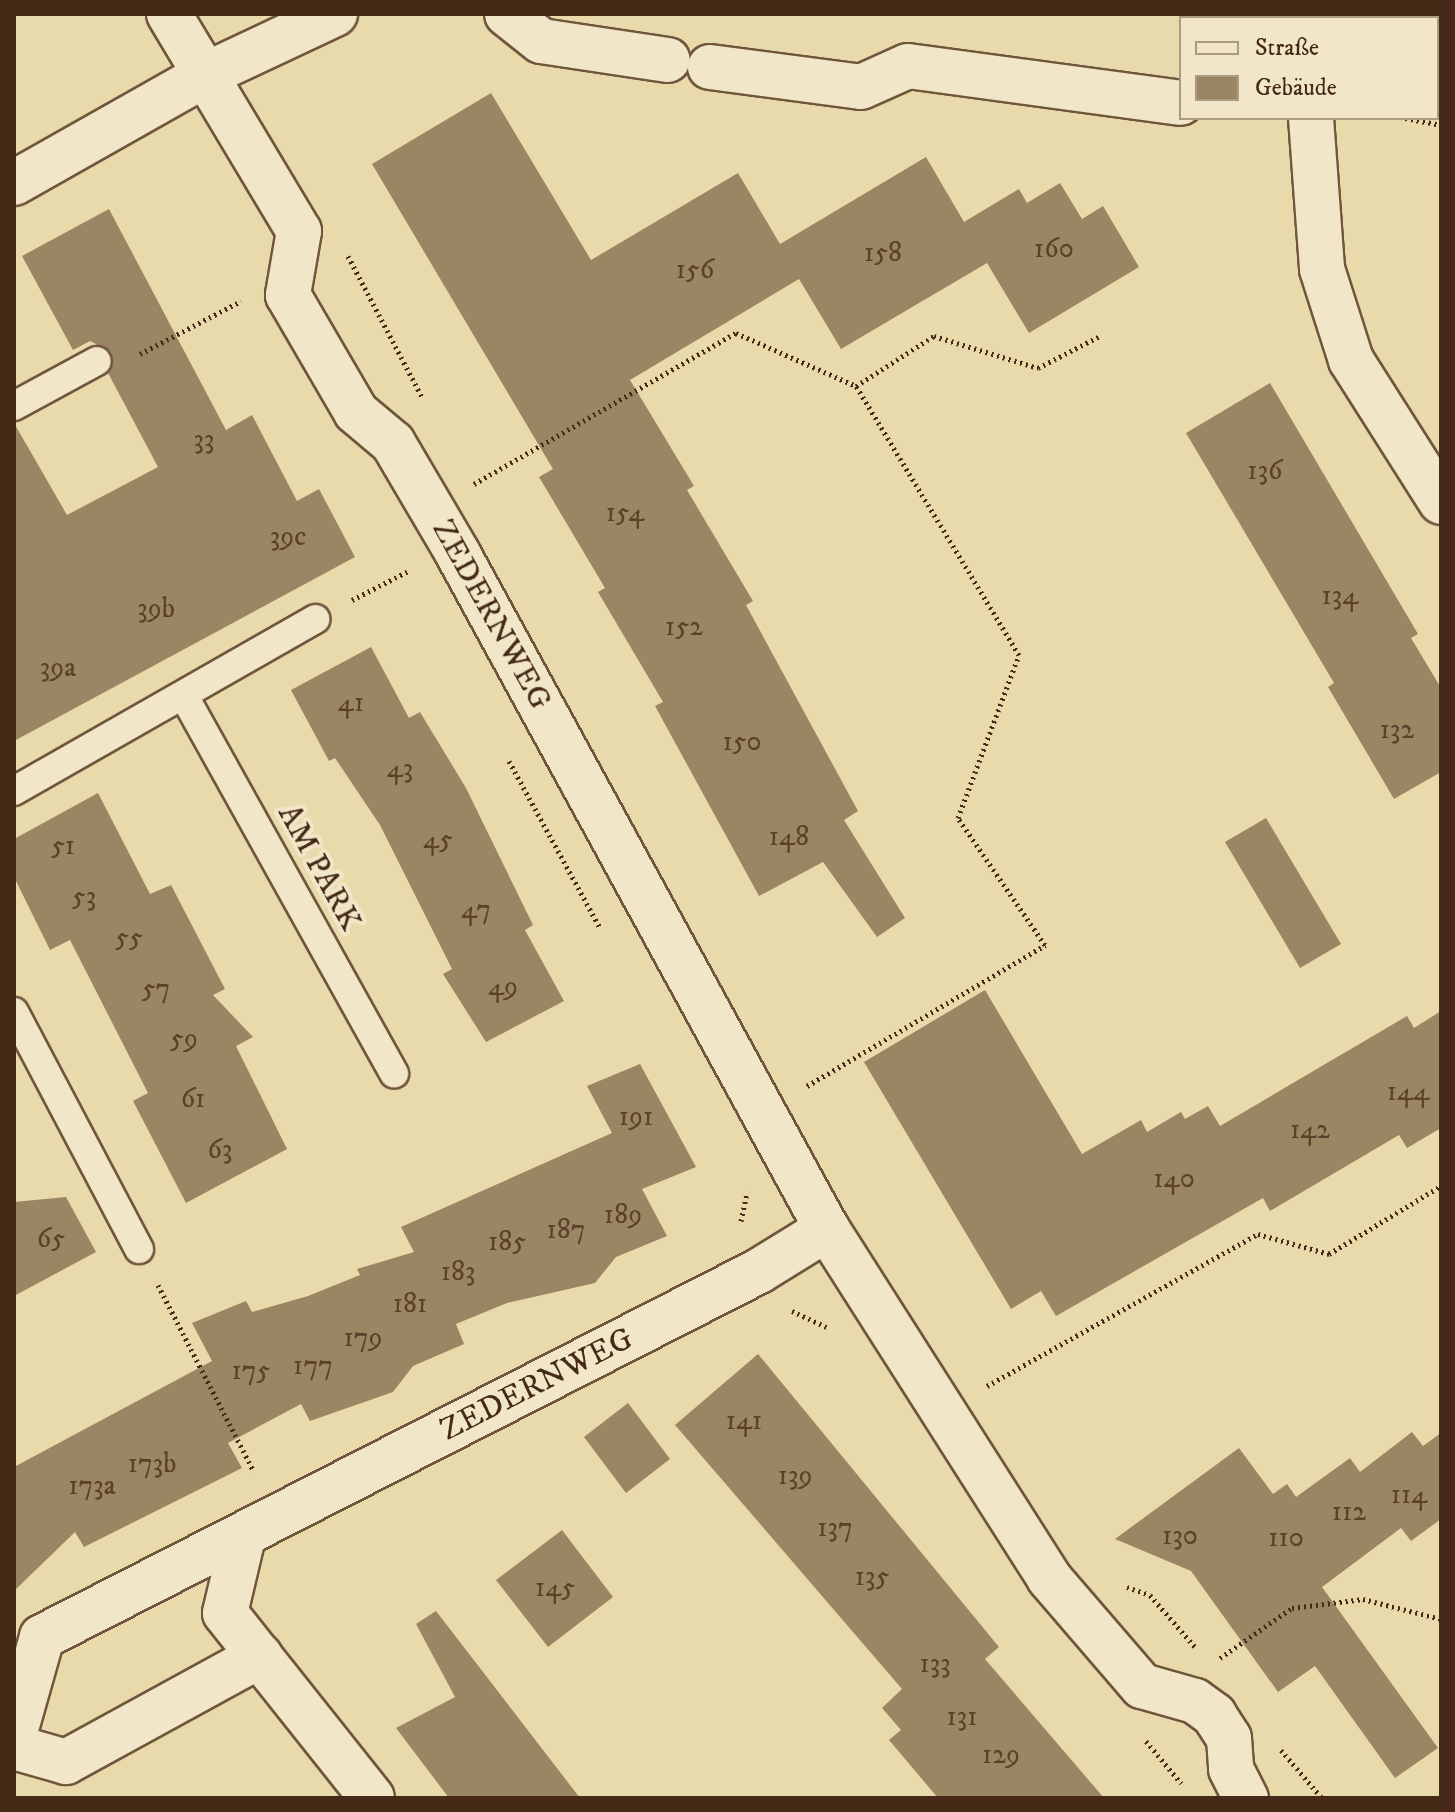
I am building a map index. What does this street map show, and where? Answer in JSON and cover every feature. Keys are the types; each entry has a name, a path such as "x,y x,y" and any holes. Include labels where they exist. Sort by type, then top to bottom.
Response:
{"street":[{"path":"169,14 203,76 299,231 288,295"},
{"path":"14,183 203,76 335,14"},
{"path":"507,14 541,41 861,87 908,66 1179,103"},
{"path":"1304,120 1322,269 1351,360 1441,502"},
{"name":"ZEDERNWEG","path":"288,295 356,412 393,443 458,554 827,1229 942,1418 1049,1578 1142,1686 1195,1701 1214,1715 1229,1738 1231,1769 1246,1798"},
{"name":"ZEDERNWEG","path":"14,1736 42,1637 759,1271 827,1229"},
{"path":"260,1528 225,1613 372,1798"},
{"path":"14,1747 66,1762 260,1656"}],"lane":[{"path":"14,406 97,361"},
{"path":"14,791 315,619"},
{"name":"AM PARK","path":"184,696 394,1073"},
{"path":"14,1012 139,1249"}],"path":[{"path":"1415,120 1441,125"},
{"path":"344,249 425,402"},
{"path":"97,361 132,359 255,294 288,295"},
{"path":"469,486 736,333 856,386 1019,655 958,818 1045,945 801,1089"},
{"path":"856,386 934,336 1038,368 1098,337"},
{"path":"462,472 477,500"},
{"path":"315,619 412,570 458,554"},
{"path":"794,1075 809,1102"},
{"path":"942,1418 1025,1361 1258,1234 1329,1254 1441,1186"},
{"path":"139,1249 260,1528"},
{"path":"1111,1582 1150,1595 1210,1665"},
{"path":"1162,1694 1292,1608 1363,1599 1441,1619"},
{"path":"1271,1738 1322,1798"}],"building":[{"path":"491,93 591,260 738,173 780,244 926,157 964,222 1019,189 1027,203 1060,183 1082,219 1103,206 1139,267 1029,333 987,263 841,349 799,279 630,380 694,486 687,490 753,601 746,605 858,811 844,820 905,918 877,937 823,862 759,896 655,706 663,702 598,592 605,588 539,477 553,469 372,164"},
{"path":"109,209 226,430 252,415 297,501 319,489 355,557 14,741 14,423 67,515 158,467 108,373 111,352 90,341 73,350 22,256"},
{"path":"1270,383 1418,634 1411,638 1441,688 1441,772 1394,799 1328,687 1334,683 1186,433"},
{"path":"371,647 409,718 420,712 466,788 533,925 525,930 564,1001 486,1042 443,974 452,969 380,825 335,758 329,761 291,690"},
{"path":"98,793 150,894 171,885 225,989 213,995 253,1037 236,1046 287,1149 186,1203 133,1101 148,1093 70,940 50,950 14,877 14,839"},
{"path":"1266,818 1341,944 1300,968 1225,842"},
{"path":"985,990 1082,1154 1141,1120 1147,1132 1181,1112 1185,1119 1208,1106 1220,1126 1407,1016 1414,1028 1441,1011 1441,1128 1407,1148 1399,1135 1270,1211 1263,1198 1056,1316 1041,1291 1011,1309 864,1062"},
{"path":"640,1064 696,1167 642,1189 667,1236 616,1257 595,1283 507,1303 456,1324 464,1344 413,1366 393,1392 310,1421 301,1404 228,1443 242,1468 84,1547 75,1532 14,1591 14,1467 212,1361 192,1323 246,1301 252,1312 308,1296 360,1275 357,1269 414,1252 401,1227 612,1133 587,1086"},
{"path":"66,1197 96,1252 14,1296 14,1202"},
{"path":"758,1354 999,1647 985,1659 1104,1798 938,1798 889,1740 901,1730 882,1708 902,1689 675,1425"},
{"path":"628,1403 670,1459 626,1493 584,1437"},
{"path":"1412,1432 1423,1446 1441,1433 1441,1519 1411,1541 1401,1528 1322,1587 1438,1748 1395,1778 1315,1666 1278,1692 1191,1571 1115,1539 1239,1448 1273,1494 1287,1484 1296,1497 1350,1458 1360,1472"},
{"path":"562,1530 613,1597 548,1647 496,1580"},
{"path":"436,1611 580,1798 449,1798 396,1728 455,1697 416,1624"}]}
